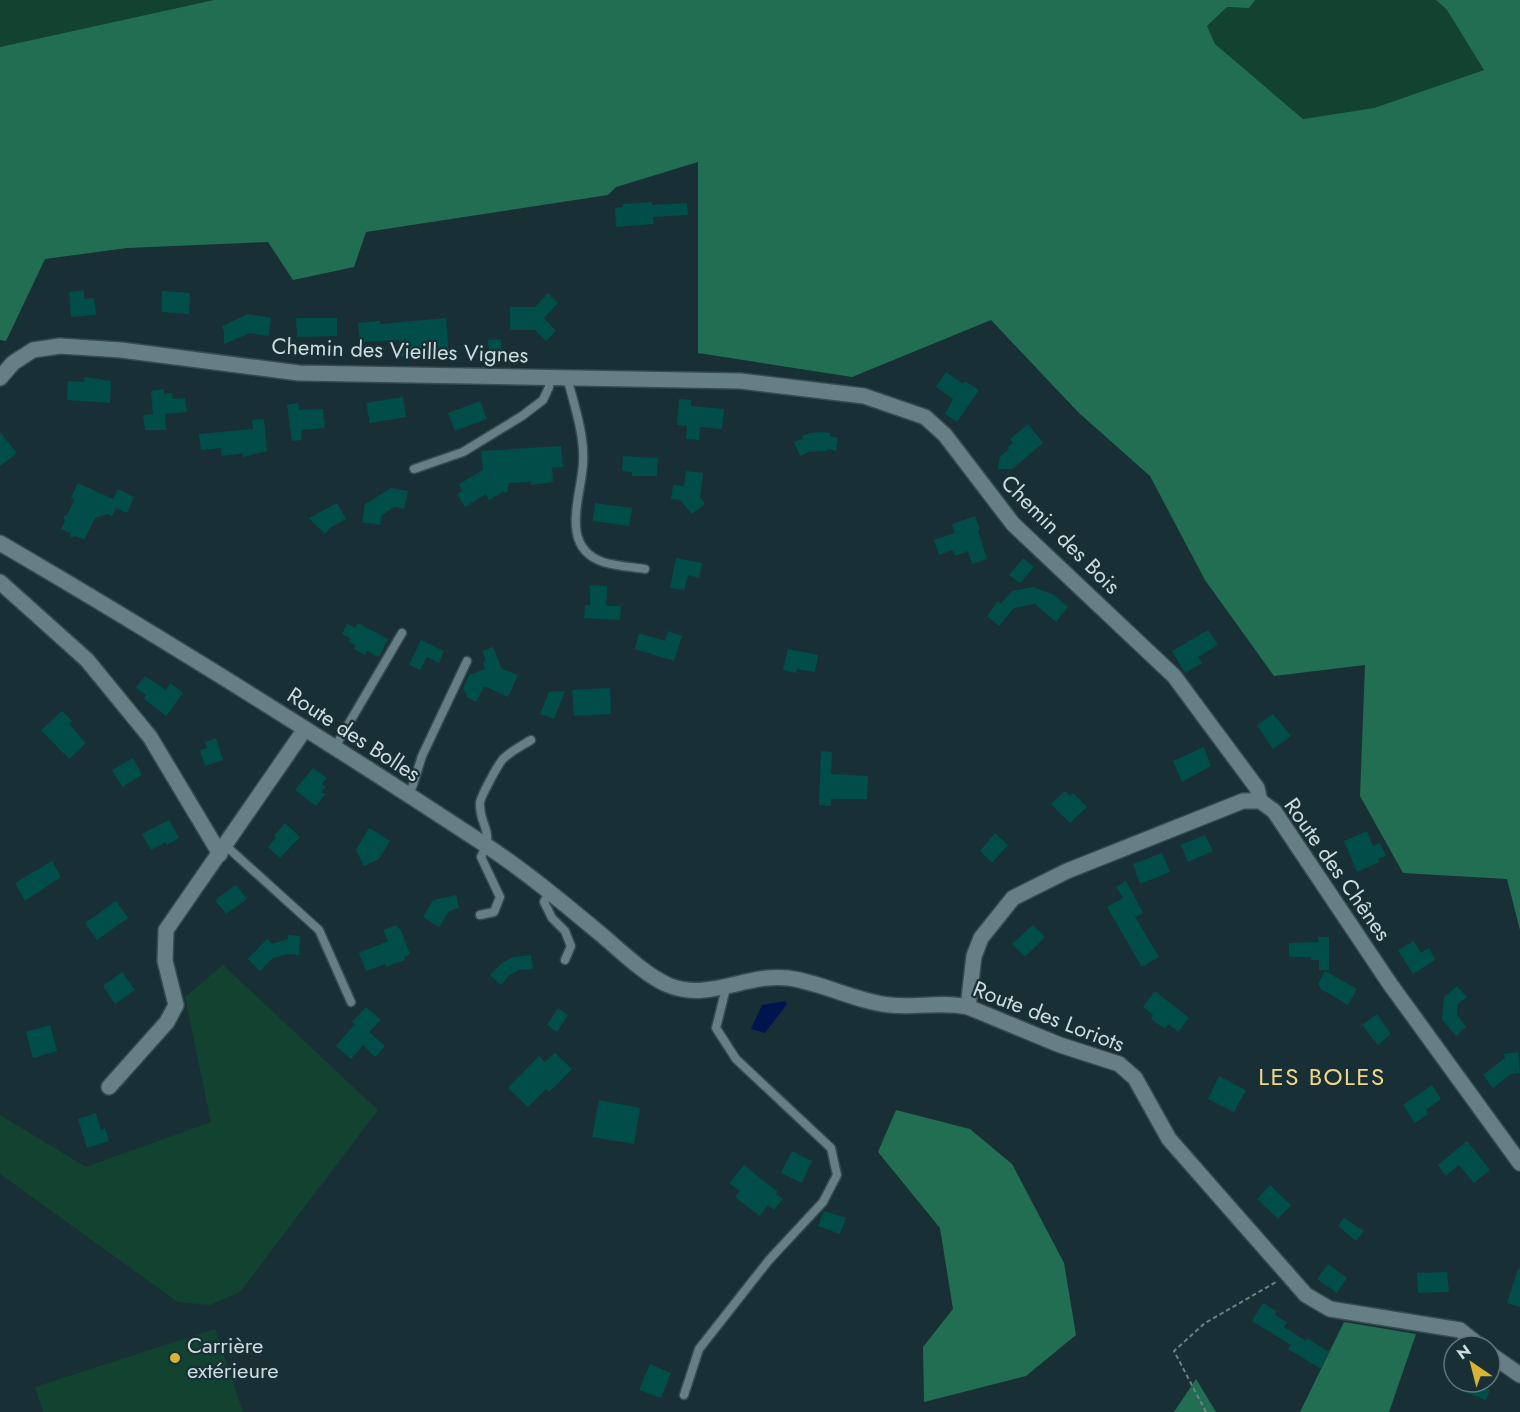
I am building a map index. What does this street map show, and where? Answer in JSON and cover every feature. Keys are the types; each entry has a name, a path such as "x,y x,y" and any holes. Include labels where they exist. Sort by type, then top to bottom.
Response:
{"street":[{"name":"Chemin des Vieilles Vignes","path":"0,378 13,363 33,350 60,346 121,350 298,373 740,381"},
{"name":"Chemin des Bois","path":"740,381 864,396 925,417 945,435 1013,524 1174,676 1257,788 1260,801"},
{"name":"Route des Bolles","path":"0,543 112,608 335,747 486,846 550,891 640,967 668,985"},
{"path":"0,582 87,660 150,737 222,849"},
{"path":"109,1087 167,1022 176,1005 165,961 166,930 305,729"},
{"name":"Route des Chênes","path":"968,1007 974,956 981,938 1013,898 1067,871 1166,831 1243,801 1260,801 1274,811 1390,984 1520,1163"},
{"name":"Route des Loriots","path":"668,985 690,990 726,988 741,981 787,978 890,1005 952,1003 968,1007 1060,1045 1119,1064 1135,1077 1169,1139 1306,1295 1330,1309 1460,1330 1465,1334"},
{"path":"1502,1362 1520,1375"}],"lane":[{"path":"414,470 463,452 522,416 543,400 549,387 550,377"},
{"path":"567,378 583,441 583,464 575,534 585,552 603,562 645,569"},
{"path":"335,747 402,633"},
{"path":"409,796 422,756 467,661"},
{"path":"480,915 494,912 500,897 481,857 488,833 480,801 503,758 531,740"},
{"path":"222,849 319,930 351,1002"},
{"path":"550,891 544,902 552,918 565,931 571,946 565,960"},
{"path":"684,1395 699,1349 769,1260 823,1202 837,1175 831,1148 736,1059 716,1028 726,988"}],"path":[{"path":"1206,1412 1174,1352 1206,1323 1288,1275"}],"green space":[{"path":"0,0 214,0 0,47"},
{"path":"214,0 1255,0 1249,8 1227,7 1207,26 1215,44 1303,119 1374,108 1484,70 1447,10 1436,0 1520,0 1520,930 1507,879 1403,873 1360,796 1365,665 1274,676 1205,580 1150,476 1079,413 991,320 852,377 698,353 698,162 616,187 608,195 366,232 354,267 293,280 268,242 127,248 45,259 6,341 0,340 0,47"},
{"path":"1255,0 1436,0 1447,10 1484,70 1374,108 1303,119 1215,44 1207,26 1227,7 1249,8"},
{"path":"223,965 378,1110 240,1292 210,1305 178,1302 0,1174 0,1115 86,1167 211,1122 185,997"},
{"path":"896,1110 970,1129 1012,1164 1064,1263 1076,1335 1026,1376 924,1402 923,1347 953,1309 940,1228 878,1152"},
{"path":"1344,1322 1416,1334 1389,1412 1300,1412"},
{"name":"Carrière extérieure","path":"215,1329 243,1412 43,1412 35,1387"},
{"path":"1196,1379 1216,1412 1174,1412"}],"shaded area":[{"path":"785,1001 787,1004 765,1033 751,1029 762,1005"}],"building":[{"path":"652,202 652,205 687,203 688,215 653,217 654,224 616,227 615,208 623,207 623,204"},
{"path":"84,290 84,299 94,298 96,315 71,317 69,292"},
{"path":"162,291 190,293 189,314 162,312"},
{"path":"548,293 558,303 544,318 556,331 546,341 535,330 510,330 510,307 535,307"},
{"path":"248,314 271,318 269,336 250,333 224,344 222,326"},
{"path":"296,318 337,318 337,336 297,337"},
{"path":"446,318 449,356 432,357 432,354 401,357 399,340 360,342 358,323 380,321 380,324"},
{"path":"501,339 502,360 490,361 488,340"},
{"path":"946,372 963,384 965,381 979,390 957,422 945,414 953,399 936,387"},
{"path":"85,377 111,381 110,403 67,400 68,381 84,382"},
{"path":"164,389 164,394 172,393 173,399 185,398 187,412 165,414 166,430 145,430 143,415 153,414 151,391"},
{"path":"403,397 406,417 370,423 366,403"},
{"path":"679,399 691,400 691,406 724,409 722,429 700,427 699,440 686,439 687,426 677,425"},
{"path":"480,401 487,419 455,431 448,413"},
{"path":"298,403 299,410 323,409 325,428 301,430 302,440 292,441 287,405"},
{"path":"264,419 267,451 243,457 243,453 222,456 221,448 201,450 199,434 253,429 252,420"},
{"path":"1028,424 1043,443 1012,469 998,469 1000,456 1013,443 1010,439"},
{"path":"0,432 17,453 0,466"},
{"path":"810,433 831,433 830,436 838,438 836,451 828,449 827,451 808,452 800,456 794,442"},
{"path":"561,446 563,467 552,468 553,482 531,485 531,482 509,483 507,493 503,492 489,500 486,494 465,507 457,494 462,491 459,484 483,470 481,451"},
{"path":"623,456 658,458 657,476 632,476 632,472 622,471"},
{"path":"686,471 703,473 700,497 705,504 692,514 680,500 671,499 673,485 684,486"},
{"path":"78,483 113,499 118,489 134,497 127,513 116,508 112,516 107,514 95,518 84,540 75,536 71,538 70,533 61,529 65,521 63,516 67,515 74,500 71,498"},
{"path":"391,488 408,491 404,509 394,507 382,515 380,525 362,522 365,504"},
{"path":"337,503 346,519 330,528 325,534 309,518"},
{"path":"595,503 632,508 629,526 593,521"},
{"path":"975,516 987,559 972,564 968,551 955,556 953,550 939,555 934,540 955,533 952,524"},
{"path":"676,558 702,563 699,578 688,575 684,590 670,588"},
{"path":"1023,558 1034,567 1020,583 1009,575"},
{"path":"590,585 607,586 606,606 621,606 620,620 584,618 585,605 590,605"},
{"path":"1033,587 1054,595 1068,607 1056,622 1035,604 1014,608 999,626 987,616 998,601 1001,604 1012,591"},
{"path":"358,623 388,639 379,657 367,651 365,655 354,649 356,645 349,642 350,638 342,634 347,624 355,628"},
{"path":"1208,630 1218,645 1198,657 1202,663 1185,673 1172,651"},
{"path":"668,631 682,636 674,661 635,649 639,633 665,641"},
{"path":"421,640 444,651 439,663 427,657 420,670 409,665"},
{"path":"493,647 502,669 518,675 508,697 484,686 476,702 468,698 463,688 469,675 485,669 483,662 486,660 482,651"},
{"path":"788,649 818,655 815,672 797,669 796,673 783,670"},
{"path":"145,676 166,690 170,683 183,693 166,716 144,699 146,695 136,688"},
{"path":"610,688 611,714 574,716 572,690"},
{"path":"565,691 554,719 540,714 549,692"},
{"path":"62,711 72,721 69,724 86,743 69,759 41,730"},
{"path":"1273,714 1291,736 1273,749 1257,725"},
{"path":"216,738 223,760 205,766 200,750 207,748 205,742"},
{"path":"1204,747 1211,766 1182,782 1173,761"},
{"path":"821,751 832,752 831,774 868,776 867,799 831,799 831,806 819,805"},
{"path":"133,758 142,775 122,787 112,770"},
{"path":"313,768 327,778 322,784 326,787 321,792 325,794 316,806 295,790"},
{"path":"1065,791 1070,796 1073,793 1087,807 1070,823 1051,804"},
{"path":"169,820 179,838 151,850 142,834"},
{"path":"285,823 300,837 280,858 268,847"},
{"path":"369,828 390,841 379,859 364,866 356,850"},
{"path":"1367,831 1373,846 1380,843 1386,856 1378,859 1379,862 1357,872 1344,841"},
{"path":"995,833 1008,845 992,863 980,851"},
{"path":"1205,835 1213,851 1188,862 1181,845"},
{"path":"1162,853 1170,872 1140,884 1133,864"},
{"path":"52,861 61,877 25,901 15,883"},
{"path":"1126,881 1143,913 1136,917 1131,910 1159,957 1142,967 1107,907 1123,898 1116,887"},
{"path":"236,885 247,899 226,914 215,900"},
{"path":"456,895 459,908 449,911 439,927 423,917 433,900"},
{"path":"116,901 128,918 97,940 85,923"},
{"path":"397,925 410,954 404,957 405,960 366,971 359,953 388,941 383,930"},
{"path":"1033,925 1045,937 1025,957 1012,944"},
{"path":"288,935 300,936 299,955 287,954 273,958 260,971 248,959 267,939 272,944 288,939"},
{"path":"1318,937 1329,937 1329,970 1319,970 1319,960 1311,960 1311,957 1289,957 1289,943 1319,942"},
{"path":"1414,941 1421,953 1429,948 1435,960 1413,974 1398,950"},
{"path":"531,955 533,969 519,970 509,975 501,985 490,975 502,963 513,957"},
{"path":"1325,971 1357,989 1348,1005 1321,989 1318,984"},
{"path":"122,972 135,990 115,1004 103,986"},
{"path":"1457,986 1467,997 1458,1004 1457,1015 1466,1027 1456,1036 1442,1019 1444,997"},
{"path":"1155,991 1189,1018 1178,1032 1168,1024 1165,1029 1151,1019 1153,1015 1143,1007"},
{"path":"366,1007 381,1020 369,1032 385,1046 375,1057 363,1045 351,1059 336,1046 355,1024 352,1022"},
{"path":"558,1008 568,1015 557,1032 547,1025"},
{"path":"1377,1014 1391,1034 1378,1045 1362,1025"},
{"path":"50,1025 57,1051 33,1058 26,1032"},
{"path":"1518,1052 1520,1073 1511,1074 1493,1088 1483,1075 1505,1058 1504,1054"},
{"path":"555,1053 572,1069 549,1092 546,1089 528,1107 508,1088 539,1056 545,1062"},
{"path":"1219,1076 1246,1090 1234,1112 1208,1099"},
{"path":"1432,1085 1441,1099 1426,1110 1428,1114 1415,1123 1403,1105"},
{"path":"599,1100 640,1108 634,1144 592,1137"},
{"path":"96,1113 101,1130 105,1128 109,1141 87,1148 78,1119"},
{"path":"1467,1141 1490,1170 1474,1183 1459,1165 1446,1176 1438,1165"},
{"path":"792,1151 812,1161 802,1183 781,1173"},
{"path":"744,1165 778,1192 776,1194 783,1199 774,1210 768,1205 760,1216 735,1197 740,1191 729,1183"},
{"path":"1270,1185 1291,1205 1278,1219 1257,1199"},
{"path":"824,1211 846,1218 840,1234 818,1226"},
{"path":"1344,1218 1364,1231 1356,1241 1338,1226"},
{"path":"1328,1264 1347,1278 1337,1293 1317,1279"},
{"path":"1518,1269 1520,1269 1520,1307 1507,1303"},
{"path":"1447,1272 1449,1292 1418,1293 1417,1273"},
{"path":"1263,1303 1276,1311 1275,1315 1287,1322 1284,1327 1329,1352 1321,1369 1288,1349 1291,1345 1252,1321"},
{"path":"650,1364 671,1373 661,1398 639,1390"},
{"path":"1470,1394 1488,1394 1486,1400"}],"place":[{"name":"Carrière extérieure","path":"175,1358"}],"district":[{"name":"LES BOLES","path":"1322,1077"}]}
